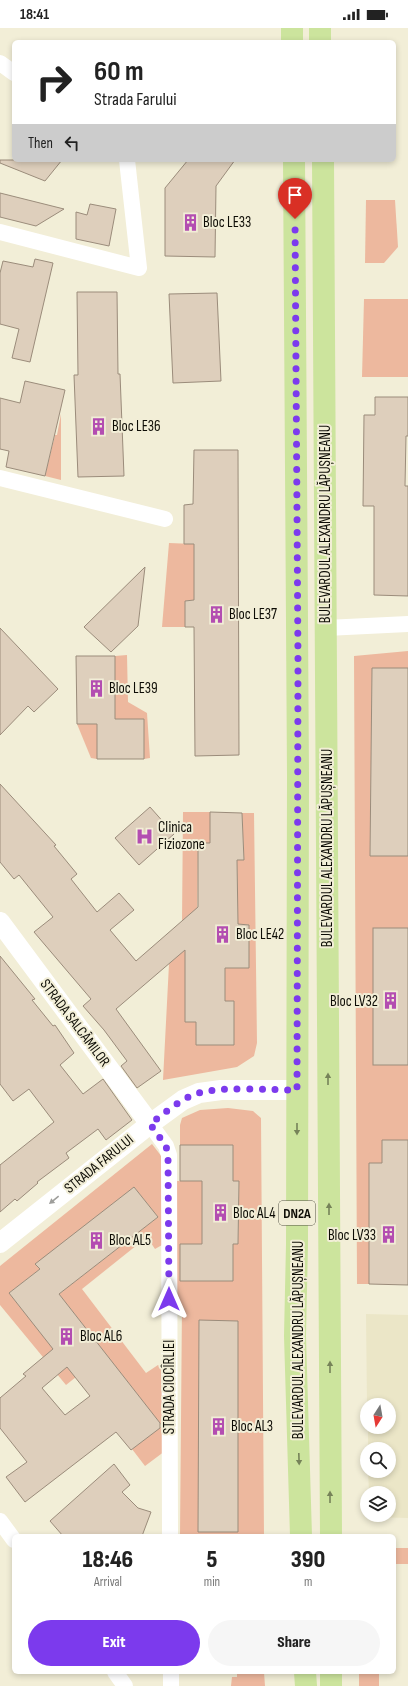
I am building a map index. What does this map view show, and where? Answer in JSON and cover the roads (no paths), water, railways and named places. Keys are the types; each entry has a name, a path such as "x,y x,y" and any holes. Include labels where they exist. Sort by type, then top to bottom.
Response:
{"main road":[{"path":"292,28 292,40"},
{"path":"320,28 320,40"},
{"name":"BULEVARDUL ALEXANDRU LĂPUȘNEANU","path":"294,162 298,653 296,1336 301,1534"},
{"name":"BULEVARDUL ALEXANDRU LĂPUȘNEANU","path":"323,162 330,1534"},
{"path":"305,1674 306,1686"},
{"path":"331,1674 331,1686"}],"street":[{"path":"0,63 12,72"},
{"path":"0,232 139,268 127,162"},
{"path":"0,478 165,519"},
{"path":"326,628 408,624"},
{"name":"STRADA SALCÂMILOR","path":"0,922 150,1124"},
{"name":"STRADA FARULUI","path":"0,1243 150,1124 183,1100 199,1093 221,1090 297,1090"},
{"name":"STRADA CIOCÎRLIEI","path":"150,1124 166,1146 168,1155 170,1534"},
{"path":"0,1521 12,1537"},
{"path":"117,1674 126,1686"},
{"path":"171,1674 171,1686"}],"place":[{"name":"Bloc LE33","path":"190,222"},
{"name":"Bloc LE36","path":"99,426"},
{"name":"Bloc LE37","path":"216,614"},
{"name":"Bloc LE39","path":"96,688"},
{"name":"Clinica Fiziozone","path":"145,836"},
{"name":"Bloc LE42","path":"223,934"},
{"name":"Bloc LV32","path":"391,1001"},
{"name":"Bloc AL4","path":"220,1213"},
{"name":"Bloc LV33","path":"389,1235"},
{"name":"Bloc AL5","path":"96,1240"},
{"name":"Bloc AL6","path":"67,1336"},
{"name":"Bloc AL3","path":"218,1426"}]}
